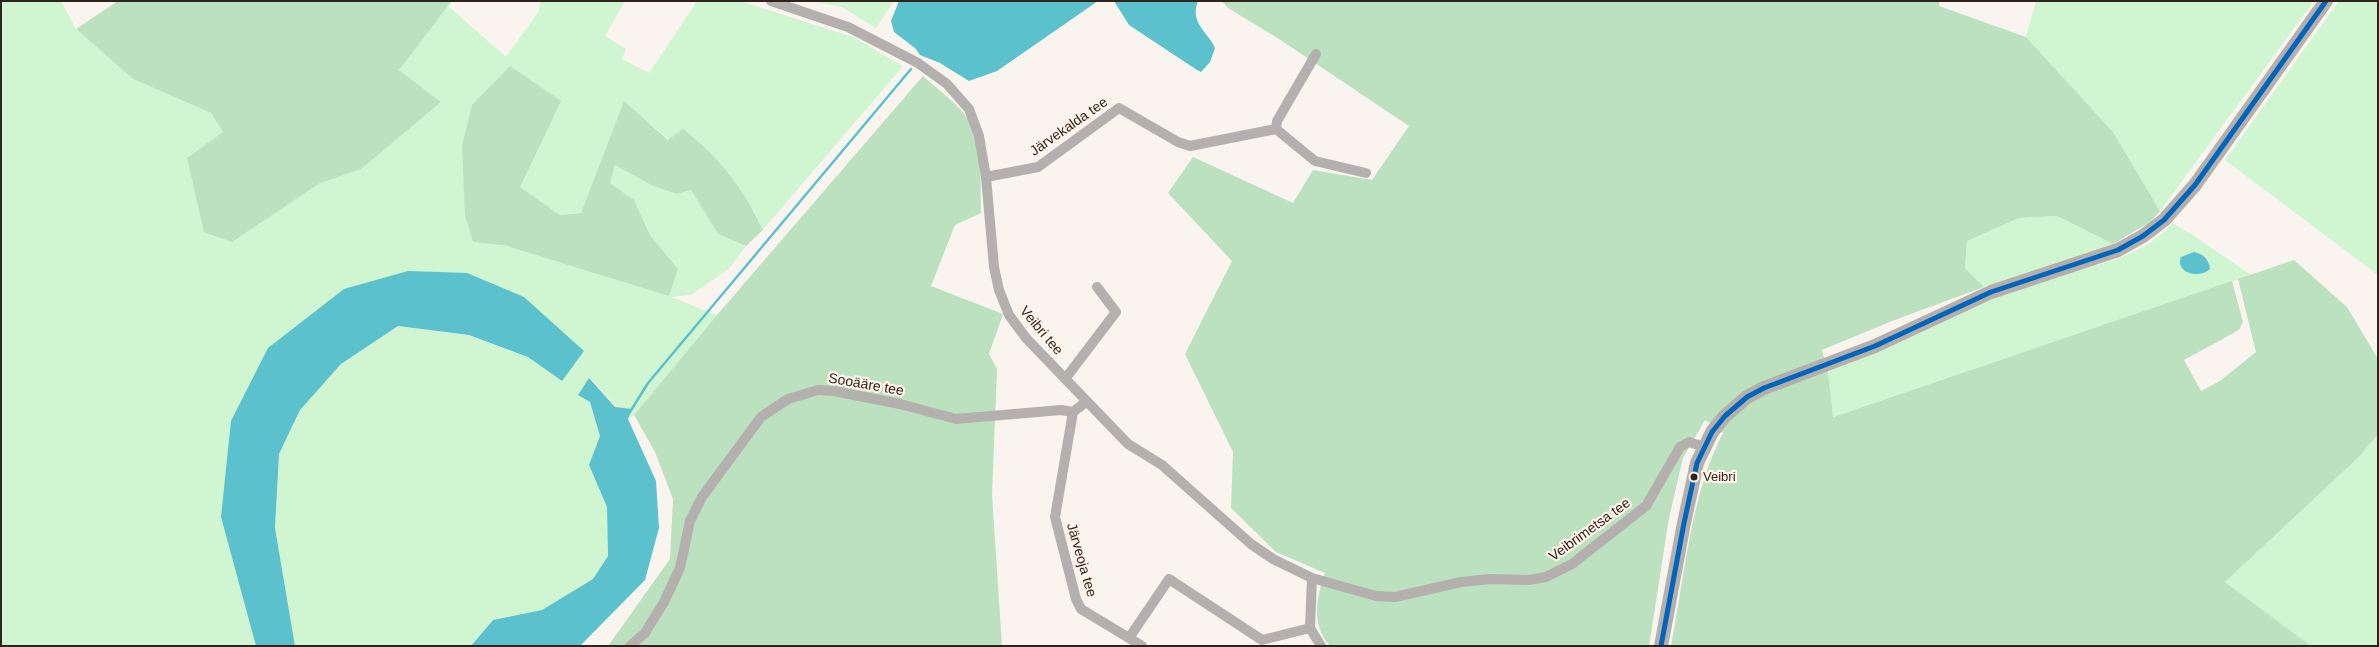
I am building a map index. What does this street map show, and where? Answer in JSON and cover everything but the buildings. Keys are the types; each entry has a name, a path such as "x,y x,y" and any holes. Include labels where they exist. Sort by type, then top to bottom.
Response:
{"street":[{"name":"Veibri tee","path":"771,1 848,27 918,63 946,84 969,109 975,122 986,176 991,244 999,290 1009,315 1026,338 1128,444 1162,466 1202,498 1251,544 1273,559 1312,578"},
{"path":"1661,646 1690,493 1704,446 1724,416 1747,398 1764,388 1876,346 1991,292 2118,250 2143,236 2164,220 2195,185 2326,1"},
{"path":"1316,54 1277,120 1276,129 1315,161 1366,173"},
{"name":"Järvekalda tee","path":"986,176 1038,167 1118,108 1178,142 1190,146 1276,129"},
{"path":"1065,379 1116,312 1097,287"},
{"name":"Sooääre tee","path":"630,646 645,633 654,621 667,596 680,568 690,521 702,497 761,417 788,399 818,390 834,391 900,404 956,419 1061,410 1073,412"},
{"path":"1073,412 1086,402"},
{"name":"Järveoja tee","path":"1073,412 1057,503 1057,526 1076,599 1081,609 1142,646"},
{"name":"Veibrimetsa tee","path":"1312,578 1376,596 1395,597 1461,582 1490,578 1529,580 1546,577 1572,564 1646,506 1680,447 1689,442 1704,446"},
{"path":"1312,578 1310,628 1321,646"},
{"path":"1129,638 1169,579 1262,640 1310,628"}],"green space":[{"path":"1,1 61,1 76,29 133,79 211,113 223,132 232,242 320,183 361,168 441,102 399,70 448,6 506,57 539,11 540,1 625,1 605,36 626,49 622,59 649,73 697,1 740,1 853,37 903,66 763,230 754,210 624,102 581,213 560,215 520,187 473,242 678,269 650,235 634,200 610,183 615,164 653,186 677,194 691,190 718,234 746,246 730,268 691,295 671,297 717,315 634,415 628,419 590,378 578,394 590,402 600,436 589,465 607,507 608,556 593,579 542,610 493,620 471,646 295,646 275,528 279,454 300,410 341,364 398,326 469,335 528,357 562,381 584,351 344,289 221,517 256,646 1,646"},
{"path":"118,1 452,1 399,70 441,102 361,169 320,183 232,242 204,232 187,158 223,132 211,113 133,79 76,29"},
{"path":"811,1 894,1 876,28 842,7"},
{"path":"1222,1 1939,1 1939,6 2026,37 2113,132 2160,211 2150,222 2113,244 2057,216 2019,218 1967,241 1965,268 1984,287 1892,321 1822,350 1828,372 1833,417 2232,281 2243,322 2239,330 2184,360 2201,391 2220,381 2256,352 2238,279 2294,260 2347,307 2378,359 2378,434 2361,455 2225,582 2311,646 1671,646 1696,509 1703,482 1723,433 1705,420 1683,458 1669,518 1649,646 1330,646 1320,629 1317,611 1319,592 1325,573 1276,552 1231,508 1233,452 1185,354 1232,261 1168,193 1193,157 1293,203 1313,170 1372,180 1409,126 1279,39 1228,8"},
{"path":"2036,1 2314,1 2160,211 2113,132 2026,37"},
{"path":"2339,1 2378,1 2378,275 2225,160"},
{"path":"510,66 561,101 520,187 560,215 581,213 624,101 668,140 683,129 708,151 739,187 763,230 746,246 718,234 691,190 677,194 653,186 615,165 610,183 634,200 650,235 678,269 669,296 507,246 473,242 465,215 462,146 472,105"},
{"path":"923,76 956,105 968,120 974,132 981,173 981,213 955,225 931,286 1003,314 989,354 997,369 992,495 1002,646 608,646 670,559 673,499 655,452 634,415 717,315"},
{"path":"2057,216 2113,244 1984,287 1965,268 1967,241 2019,218"},
{"path":"2172,223 2251,275 1832,417 1828,372 2020,287 2122,257 2158,237"},
{"path":"2378,434 2378,646 2311,646 2225,582 2361,455"}],"water":[{"path":"899,1 1098,1 997,71 969,81 940,63 920,55 915,48 894,32 891,21"},
{"path":"1114,1 1198,1 1196,16 1198,22 1215,48 1210,62 1201,72 1197,70 1129,25"},
{"path":"2194,252 2205,257 2210,269 2200,274 2194,274 2181,267 2181,257"},
{"path":"408,271 467,273 524,297 584,351 562,381 528,357 469,335 398,326 341,364 300,410 279,454 275,528 295,646 256,646 221,517 231,421 268,348 344,289"},
{"path":"589,378 615,407 632,409 628,419 656,481 659,528 645,580 580,646 471,646 493,620 542,610 593,579 608,556 607,507 589,465 600,436 590,402 578,395"}],"waterway":[{"path":"630,412 648,383 911,69"}],"transit line":[{"path":"1661,646 1697,463 1712,432 1725,416 1747,397 1764,388 1875,346 1991,292 2118,250 2143,236 2164,220 2195,185 2326,1"}],"place":[{"name":"Veibri","path":"1694,477"}]}
